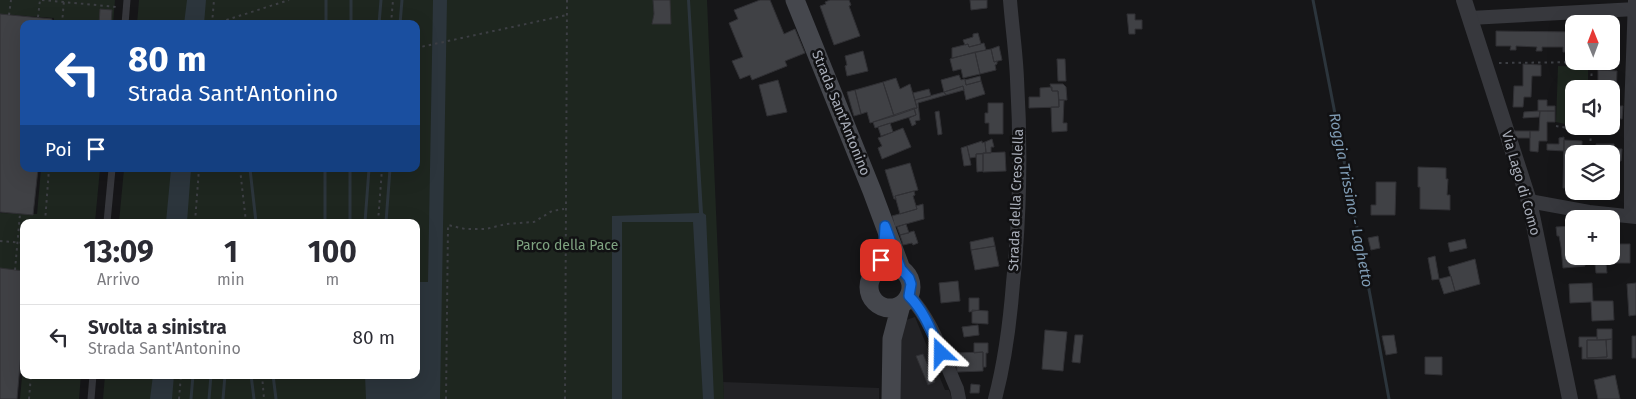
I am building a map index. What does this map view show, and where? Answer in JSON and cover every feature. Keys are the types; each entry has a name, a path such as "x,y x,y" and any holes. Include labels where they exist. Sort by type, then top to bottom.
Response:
{"main road":[{"name":"Strada Sant'Antonino","path":"796,0 901,269 909,278 911,284 892,338 891,399"},
{"name":"Strada Sant'Antonino","path":"885,226 881,260 868,284 868,291 886,321 892,338"},
{"path":"875,271 888,266 901,269"},
{"path":"876,304 888,309 905,301"}],"street":[{"name":"Strada della Cresolella","path":"995,399 1002,373 1011,310 1016,255 1019,181 1018,78 1010,0"},
{"name":"Via Lago di Como","path":"1464,0 1529,201 1570,399"},
{"path":"1470,18 1635,6 1634,217 1589,212 1529,201"},
{"name":"Strada Sant'Antonino","path":"905,301 918,305 926,318 957,389 959,399"}],"lane":[{"path":"125,20 127,4"},
{"path":"107,219 112,172"},
{"path":"91,399 93,379"}],"path":[{"path":"9,15 11,0"},
{"path":"38,17 41,0 127,4"},
{"path":"213,20 214,0"},
{"path":"226,20 289,0"},
{"path":"391,20 393,0"},
{"path":"62,20 64,1"},
{"path":"566,399 565,209 568,2"},
{"path":"420,47 567,15"},
{"path":"1484,63 1565,62"},
{"path":"1556,126 1565,128"},
{"path":"45,219 50,172"},
{"path":"195,219 199,172"},
{"path":"240,172 246,219"},
{"path":"378,219 382,172"},
{"path":"446,399 448,225 465,229 486,230 506,224 534,222 552,211 565,209"},
{"path":"16,270 20,214"},
{"path":"0,241 18,243"},
{"path":"29,399 31,379"},
{"path":"179,399 181,379"},
{"path":"262,379 264,399"}],"shaded area":[{"path":"187,0 206,0 204,20 184,20"},
{"path":"433,0 447,0 440,399 366,399 365,379 420,379 420,282 428,282"},
{"path":"687,0 690,0 703,213 706,215 714,399 703,399 693,222 622,222 622,399 612,399 612,216 699,213"},
{"path":"171,172 191,172 187,219 166,219"},
{"path":"915,317 945,390 949,390 952,399 896,399 897,323"},
{"path":"152,379 174,379 172,399 150,399"},
{"path":"723,382 879,388 879,399 724,399"}],"green space":[{"path":"0,0 115,0 113,20 54,20 54,18 0,14"},
{"name":"Parco della Pace","path":"139,0 707,0 724,399 103,399 105,379 420,379 420,219 119,219 124,172 420,172 420,20 137,20"},
{"path":"1558,66 1565,66 1565,70 1588,70 1588,80 1565,80 1565,124 1556,122"},
{"path":"41,172 100,172 95,219 20,219 20,270 0,268 0,213 37,214"},
{"path":"22,379 81,379 79,399 20,399"}],"building":[{"path":"653,0 670,0 671,24 652,24 654,14"},
{"path":"760,0 770,0 784,34 795,29 805,53 785,61 787,66 752,80 750,75 740,79 732,61 743,57 729,23 738,19 734,10"},
{"path":"830,0 849,0 851,5 849,6 860,36 834,45 820,6"},
{"path":"970,0 987,0 987,8 971,10"},
{"path":"100,9 112,10 111,20 99,20"},
{"path":"0,14 52,19 20,20 20,172 38,172 33,215 0,212"},
{"path":"1127,14 1135,14 1135,20 1142,20 1142,29 1135,29 1135,34 1129,34"},
{"path":"1496,31 1565,32 1565,52 1563,52 1563,47 1542,47 1542,51 1536,51 1537,47 1516,46 1516,50 1510,50 1511,46 1496,46"},
{"path":"978,33 981,44 969,47 968,44 965,45 963,40 973,37 973,34"},
{"path":"984,43 986,50 952,58 952,48 968,44 969,47"},
{"path":"999,46 1002,60 994,62 991,49"},
{"path":"991,49 994,62 997,61 995,65 996,70 980,74 975,52"},
{"path":"863,51 868,71 847,76 845,56"},
{"path":"975,52 980,74 963,78 961,69 953,71 950,59"},
{"path":"1057,59 1065,59 1066,81 1058,81"},
{"path":"1523,64 1541,65 1541,76 1532,76 1531,97 1524,97 1523,107 1513,107 1514,86 1523,86"},
{"path":"1598,70 1617,71 1617,80 1598,80"},
{"path":"959,75 961,80 965,79 966,85 981,81 985,94 966,100 963,86 944,92 941,80"},
{"path":"980,76 981,81 966,85 965,80"},
{"path":"896,78 900,89 910,84 917,108 894,116 883,82"},
{"path":"778,80 787,112 767,116 759,85"},
{"path":"883,82 894,116 870,123 867,112 861,114 855,90"},
{"path":"1050,84 1063,84 1066,87 1067,100 1059,100 1058,91 1052,91"},
{"path":"963,86 964,90 946,95 944,92"},
{"path":"1052,87 1052,91 1058,91 1059,107 1029,108 1029,97 1040,97 1040,88"},
{"path":"929,89 931,96 915,100 913,93"},
{"path":"855,90 861,114 854,116 847,92"},
{"path":"944,92 946,95 918,103 920,120 915,121 916,124 912,126 909,118 916,115 914,108 917,108 915,100"},
{"path":"1059,100 1064,100 1063,123 1067,123 1067,131 1052,132 1051,107 1059,107"},
{"path":"1538,100 1547,100 1547,106 1555,106 1555,111 1538,111"},
{"path":"988,103 1003,103 1003,134 989,134 989,123 985,123"},
{"path":"1620,106 1623,106 1622,119 1620,119"},
{"path":"914,108 916,115 875,128 873,122"},
{"path":"939,111 942,134 938,135 935,112"},
{"path":"1540,111 1539,117 1523,118 1524,112"},
{"path":"1540,111 1555,111 1555,122 1547,122 1547,141 1539,141 1538,152 1530,151 1530,131 1539,131"},
{"path":"890,123 893,132 881,136 878,127"},
{"path":"903,128 911,147 882,159 878,148 882,146 878,138"},
{"path":"1513,131 1530,131 1530,138 1516,138"},
{"path":"1564,137 1564,151 1547,150 1547,144 1559,144 1559,138"},
{"path":"992,139 994,147 991,147 991,153 986,153 985,142"},
{"path":"1564,140 1582,141 1582,145 1565,145 1565,188 1563,188"},
{"path":"982,141 982,143 985,142 986,153 976,154 976,157 970,158 967,146"},
{"path":"1596,144 1614,144 1614,145"},
{"path":"967,146 971,165 964,166 961,148"},
{"path":"1620,149 1622,149 1621,161"},
{"path":"1005,152 1006,171 983,172 983,153"},
{"path":"976,154 983,154 983,171 977,172"},
{"path":"910,163 918,190 895,196 896,199 894,199 885,170"},
{"path":"1418,167 1446,168 1446,179 1448,179 1447,195 1450,195 1450,210 1420,209"},
{"path":"1376,182 1396,182 1395,215 1371,215 1371,205 1376,205"},
{"path":"914,191 915,195 913,196 917,209 900,214 895,196"},
{"path":"923,204 924,219 895,227 892,216 917,209 916,206"},
{"path":"906,224 909,233 900,235 897,227"},
{"path":"1565,226 1565,265 1585,266 1563,268 1561,247 1556,227"},
{"path":"914,231 918,243 903,245 900,235"},
{"path":"1378,236 1380,248 1371,250 1368,238"},
{"path":"993,237 995,246 971,250 970,242"},
{"path":"1465,239 1467,248 1450,252 1448,243"},
{"path":"1620,244 1630,244 1630,263 1620,263"},
{"path":"995,246 999,266 975,270 971,250"},
{"path":"1435,256 1439,279 1432,280 1428,258"},
{"path":"1475,259 1480,284 1455,291 1448,267"},
{"path":"1595,265 1606,265 1607,273 1596,273"},
{"path":"0,268 20,270 20,365 17,399 0,399"},
{"path":"1451,276 1455,291 1444,294 1439,279"},
{"path":"958,281 960,301 941,303 939,283"},
{"path":"1592,283 1593,301 1613,301 1614,320 1592,321 1591,302 1570,303 1569,284"},
{"path":"1636,283 1636,315 1629,316 1627,284"},
{"path":"969,298 979,298 979,310 969,312"},
{"path":"972,310 988,311 988,324 972,323"},
{"path":"978,325 979,335 964,337 962,327"},
{"path":"1597,329 1612,329 1612,339 1597,340"},
{"path":"1045,330 1067,332 1063,371 1042,369"},
{"path":"1075,335 1083,335 1080,363 1072,362"},
{"path":"1394,335 1397,353 1386,355 1382,336"},
{"path":"1632,336 1636,336 1636,358 1632,358"},
{"path":"1579,337 1597,337 1597,340 1587,340 1587,358 1607,357 1606,340 1612,339 1612,359 1582,359 1582,347 1579,347"},
{"path":"1587,340 1606,340 1607,357 1587,358"},
{"path":"974,343 988,343 986,367 983,367 983,352 974,353"},
{"path":"983,352 983,371 957,372 956,353"},
{"path":"923,354 935,382 928,385 916,356"},
{"path":"1425,357 1442,357 1442,375 1425,374"},
{"path":"1615,375 1620,399 1598,399 1594,380"},
{"path":"971,384 980,385 979,393 970,393"}],"waterway":[{"path":"326,0 326,20"},
{"path":"351,0 351,20"},
{"path":"379,20 381,0"},
{"path":"400,20 402,0"},
{"name":"Roggia Trissino - Laghetto","path":"1313,0 1389,399"},
{"path":"250,172 256,219"},
{"path":"325,172 325,219"},
{"path":"350,172 350,219"},
{"path":"365,219 369,172"},
{"path":"386,219 390,172"},
{"path":"191,399 193,379"},
{"path":"209,399 211,379"},
{"path":"223,399 225,379"},
{"path":"252,379 254,399"},
{"path":"274,379 276,399"}],"route":[{"path":"881,260 885,226 901,269 909,278 911,290 909,296 918,305 926,318 941,353"}]}
